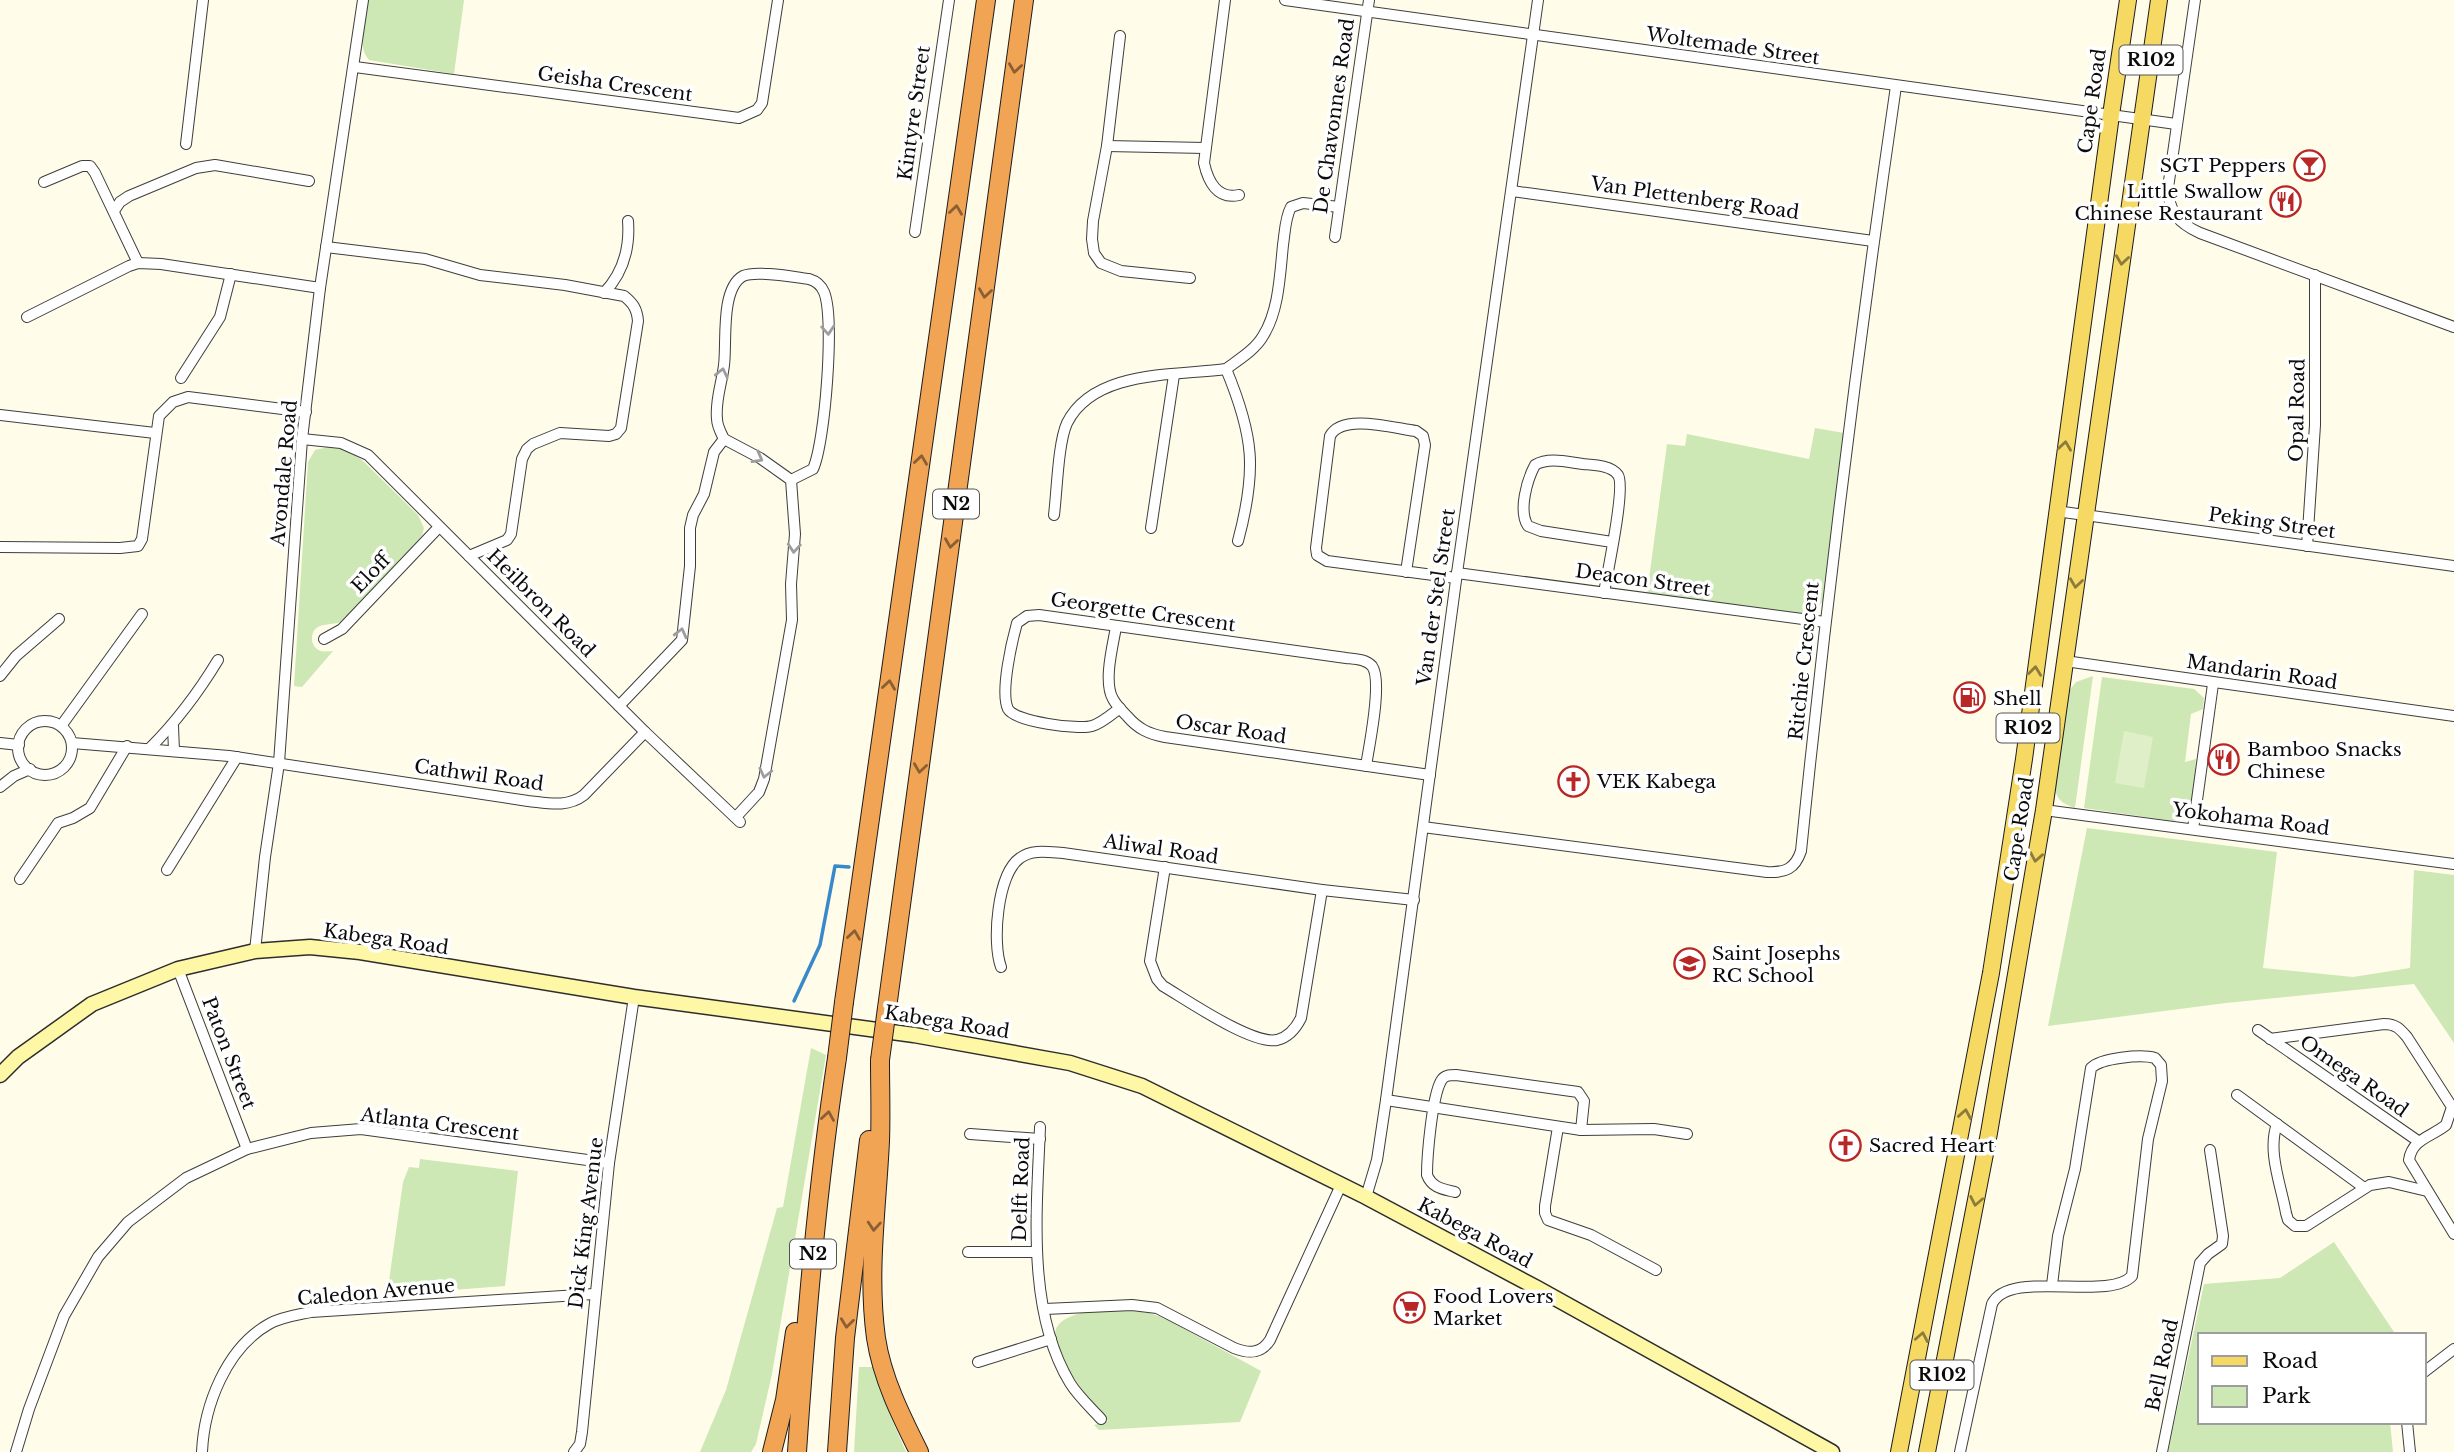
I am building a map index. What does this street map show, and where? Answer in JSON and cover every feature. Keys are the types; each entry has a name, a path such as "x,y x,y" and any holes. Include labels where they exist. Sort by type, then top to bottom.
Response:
{"highway":[{"name":"N2","path":"797,1452 805,1332 823,1148 986,0"},
{"name":"N2","path":"837,1452 845,1338 880,1060 1024,0"},
{"path":"880,1060 880,1140 873,1237 876,1339 900,1414 919,1452"},
{"path":"772,1452 785,1400 823,1148"}],"main road":[{"name":"Cape Road","path":"1899,1452 1991,973 2024,759 2128,0"},
{"name":"Cape Road","path":"1927,1452 1989,1133 2044,810 2159,0"}],"street":[{"path":"186,144 203,0"},
{"name":"Avondale Road","path":"255,951 279,762 302,439 320,288 363,0"},
{"name":"Geisha Crescent","path":"355,67 739,118 757,110 762,103 778,0"},
{"name":"Kintyre Street","path":"915,232 948,0"},
{"path":"1225,0 1203,163 1209,181 1219,193 1238,195"},
{"name":"Woltemade Street","path":"1284,0 1368,5 1533,36 2176,124"},
{"name":"Van der Stel Street","path":"1366,1197 1377,1160 1386,1100 1538,0"},
{"path":"2195,0 2168,188 2169,202 2177,220 2200,233 2454,327"},
{"name":"De Chavonnes Road","path":"1335,237 1368,5"},
{"path":"1120,36 1107,146 1093,221 1094,253 1101,263 1121,271 1190,278"},
{"name":"Ritchie Crescent","path":"1423,827 1767,872 1782,873 1796,862 1801,851 1825,622 1873,241 1896,86"},
{"path":"1107,146 1205,148"},
{"path":"114,211 120,202 130,197 206,166 215,165 309,181"},
{"path":"44,183 82,166 90,166 138,263"},
{"name":"Van Plettenberg Road","path":"1512,191 1873,241"},
{"path":"1054,515 1063,439 1068,423 1081,405 1122,381 1226,369 1255,346 1267,329 1274,308 1291,207 1303,204 1339,207"},
{"path":"604,293 616,279 625,258 628,221"},
{"path":"326,247 433,261 480,275 565,285 624,296 638,312 621,428 616,434 609,436 560,433 533,444 522,459 511,534 506,540 469,556"},
{"path":"27,317 138,263 161,264 320,288"},
{"path":"181,378 220,317 231,274"},
{"path":"753,274 817,281 825,294 830,350 819,452 813,469 791,480 760,457 724,439 718,428 717,402 725,363 724,340 729,303 736,283 743,276 753,274"},
{"name":"Opal Road","path":"2307,546 2315,425 2315,275"},
{"path":"1226,369 1238,397 1251,446 1249,486 1238,541"},
{"path":"1151,528 1174,375"},
{"path":"0,547 120,548 138,545 142,539 159,416 173,402 188,397 306,412"},
{"path":"0,415 155,433"},
{"name":"Deacon Street","path":"1406,572 1425,445 1423,436 1416,431 1354,423 1342,424 1334,428 1330,436 1315,548 1317,555 1327,561 1406,572 1604,593 1825,622"},
{"name":"Heilbron Road","path":"302,439 341,443 368,455 645,732 738,819 760,792 764,779 790,633 795,534 791,480"},
{"path":"619,706 682,640 690,566 690,528 693,514 704,494 714,452 724,439"},
{"path":"1604,593 1612,542 1621,481 1613,470 1551,460 1535,465 1525,497 1524,515 1528,526 1541,531 1612,542"},
{"name":"Peking Street","path":"2056,511 2454,566"},
{"name":"Eloff","path":"324,639 342,629 439,527"},
{"path":"61,726 142,614"},
{"name":"Georgette Crescent","path":"1121,708 1098,723 1083,727 1018,718 1012,714 1007,708 1005,697 1017,623 1022,618 1039,614 1116,627 1346,657 1368,663 1374,668 1376,686 1366,765"},
{"path":"0,676 16,656 59,619"},
{"name":"Oscar Road","path":"1116,627 1110,690 1113,699 1146,733 1430,775"},
{"path":"150,748 173,726 196,697 218,660"},
{"name":"Mandarin Road","path":"2065,661 2454,716"},
{"path":"2193,829 2213,684"},
{"path":"48,721 61,726 72,743 67,763 56,772 42,774 30,769 21,758 19,745 24,732 34,723 48,721"},
{"path":"173,726 174,751"},
{"name":"Cathwil Road","path":"72,743 150,748 279,762 562,804 574,802 584,795 645,732"},
{"path":"0,743 19,745"},
{"path":"20,879 58,823 90,808 127,747"},
{"path":"167,870 237,757"},
{"path":"0,787 14,776 30,769"},
{"name":"Yokohama Road","path":"2044,810 2454,864"},
{"name":"Aliwal Road","path":"1001,967 997,957 996,935 1007,872 1021,857 1032,852 1063,853 1322,890 1414,900"},
{"path":"1165,867 1150,961 1157,979 1163,986 1252,1037 1271,1040 1287,1035 1301,1018 1322,890"},
{"name":"Kabega Road","path":"0,1075 18,1057 92,1004 178,969 255,951 310,947 360,952 634,998 926,1037 1070,1063 1142,1086 1366,1197 1537,1288 1832,1452"},
{"name":"Paton Street","path":"178,969 247,1149"},
{"name":"Dick King Avenue","path":"574,1452 580,1444 582,1432 609,1163 634,998"},
{"name":"Omega Road","path":"2270,1039 2384,1024 2399,1028 2421,1057 2452,1107 2446,1125 2418,1141 2409,1160 2454,1234"},
{"name":"Omega Road","path":"2258,1030 2418,1141"},
{"path":"1960,1452 1992,1304 1997,1295 2007,1291 2052,1285 2113,1285 2123,1283 2132,1276 2148,1139 2162,1081 2161,1065 2155,1058 2139,1056 2101,1062 2091,1068 2074,1169 2058,1236 2052,1285"},
{"path":"1455,1192 1430,1183 1427,1175 1440,1083 1449,1075 1572,1090 1582,1094 1584,1101 1581,1130"},
{"path":"2237,1095 2363,1187"},
{"path":"1386,1100 1581,1130 1654,1129 1687,1134"},
{"path":"2277,1124 2274,1152 2286,1213 2292,1224 2306,1226 2363,1187 2389,1182 2427,1191"},
{"name":"Delft Road","path":"1040,1127 1037,1267 1051,1339 1071,1385 1101,1419"},
{"path":"1558,1127 1545,1206 1548,1220 1591,1234 1656,1270"},
{"name":"Atlanta Crescent","path":"16,1452 64,1316 98,1257 128,1222 186,1178 247,1149 311,1133 361,1129 609,1163"},
{"path":"970,1134 1040,1139"},
{"name":"Bell Road","path":"2162,1452 2200,1263 2222,1244 2210,1150"},
{"path":"1045,1309 1144,1306 1167,1312 1244,1352 1265,1347 1340,1185"},
{"name":"Delft Road","path":"968,1252 1037,1252"},
{"name":"Caledon Avenue","path":"202,1452 209,1411 223,1374 241,1348 271,1323 311,1312 594,1293"},
{"path":"978,1362 1051,1339"},
{"path":"2426,1370 2454,1349"},
{"path":"2407,1424 2410,1452"}],"green space":[{"path":"368,0 464,0 454,74 369,60 362,39"},
{"path":"1815,428 1844,433 1823,601 1815,611 1803,615 1647,594 1667,444 1685,446 1687,434 1809,459"},
{"path":"332,446 348,451 362,460 418,515 424,528 422,536 341,622 315,629 312,636 315,647 321,651 333,651 302,687 294,686 308,462 315,450"},
{"path":"2093,676 2075,808 2060,800 2055,785 2069,691 2076,682"},
{"path":"2102,677 2194,689 2204,698 2203,709 2191,714 2185,762 2196,759 2194,786 2191,804 2181,817 2173,821 2084,808"},
{"path":"2124,731 2153,737 2144,788 2115,783"},
{"path":"2087,828 2277,852 2263,968 2353,977 2410,968 2414,870 2454,875 2454,1043 2414,984 2226,1003 2048,1026"},
{"path":"811,1048 826,1055 772,1374 756,1444 751,1452 700,1452 726,1390 777,1208 783,1207"},
{"path":"420,1159 518,1171 505,1286 387,1295 403,1182 409,1167 419,1168"},
{"path":"2334,1242 2395,1333 2198,1333 2198,1424 2390,1424 2393,1452 2168,1452 2204,1284 2280,1278"},
{"path":"1125,1310 1150,1313 1166,1319 1261,1371 1240,1422 1099,1430 1094,1425 1108,1421 1065,1364 1055,1339 1056,1329 1062,1321 1078,1314"},
{"path":"859,1367 877,1367 890,1415 906,1452 854,1452"}],"waterway":[{"path":"794,1001 820,945 835,866 849,867"}],"place":[{"name":"SGT Peppers","path":"2309,165"},
{"name":"Little Swallow Chinese Restaurant","path":"2286,202"},
{"name":"Shell","path":"1970,698"},
{"name":"Bamboo Snacks Chinese","path":"2224,760"},
{"name":"VEK Kabega","path":"1574,781"},
{"name":"Saint Josephs RC School","path":"1689,964"},
{"name":"Sacred Heart","path":"1846,1145"},
{"name":"Food Lovers Market","path":"1410,1307"}]}
